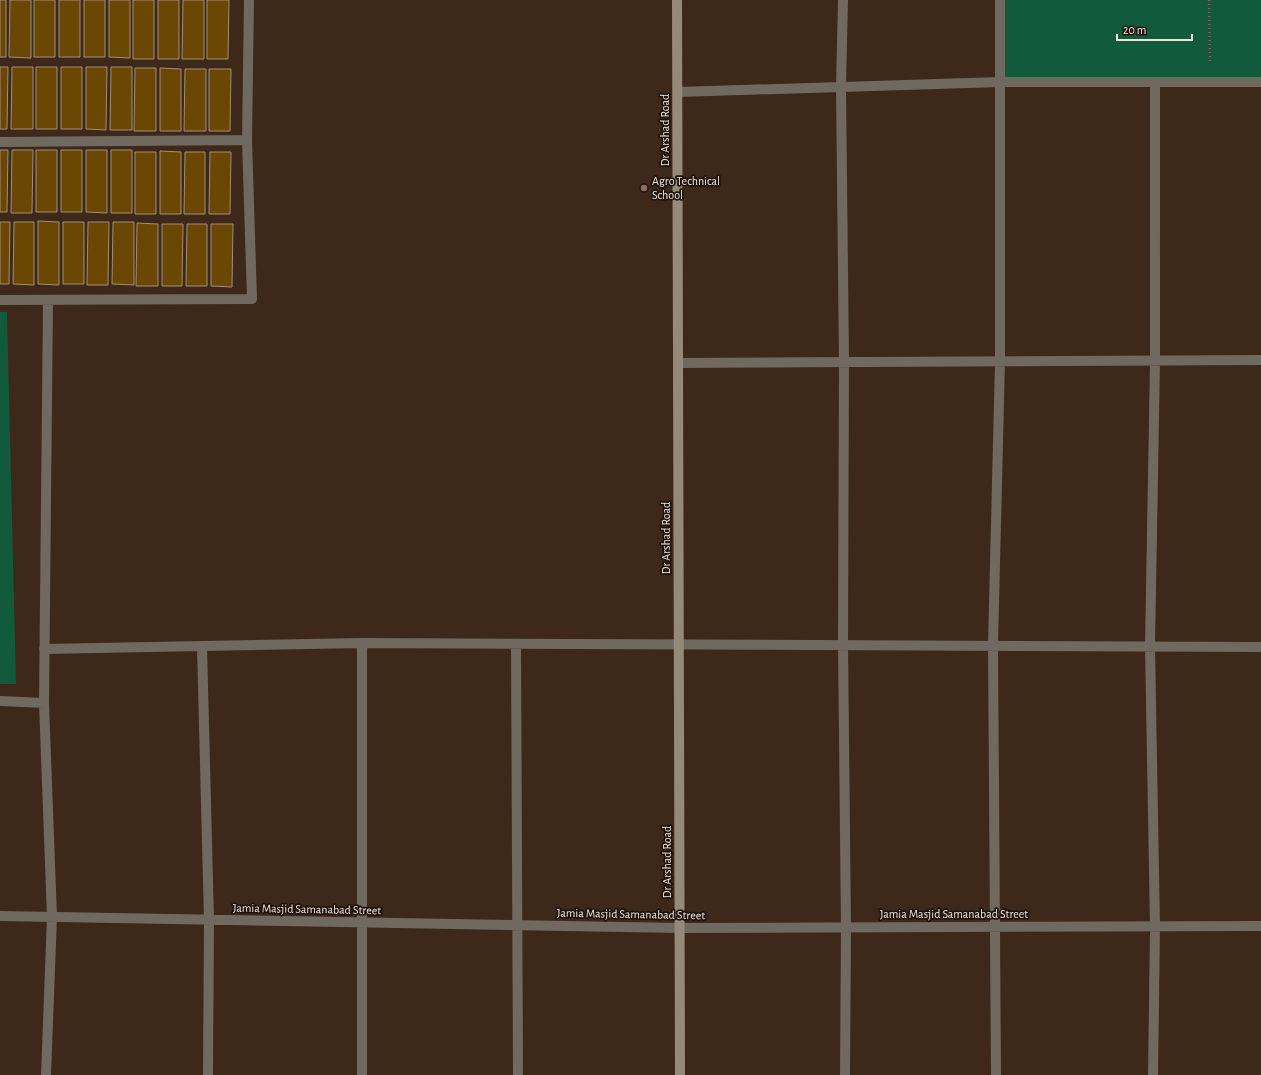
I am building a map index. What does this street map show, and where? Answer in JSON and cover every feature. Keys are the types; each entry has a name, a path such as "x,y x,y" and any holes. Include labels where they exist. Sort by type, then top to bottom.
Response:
{"street":[{"path":"0,300 252,298 247,140 249,0"},
{"name":"Dr Arshad Road","path":"678,0 680,1075"},
{"path":"843,0 841,87 844,362 843,644 846,928 845,1075"},
{"path":"996,1075 993,646 1000,361 1000,0"},
{"path":"678,92 1000,82 1261,82"},
{"path":"1153,1075 1154,926 1150,646 1155,361 1156,83"},
{"path":"0,142 247,140"},
{"path":"46,1075 52,917 44,703 48,300"},
{"path":"679,362 1261,360"},
{"path":"44,649 362,643 516,645 843,644 1261,647"},
{"path":"362,643 362,1075"},
{"path":"516,645 516,926 518,1075"},
{"path":"202,647 209,920 208,1075"},
{"path":"0,701 44,703"},
{"name":"Jamia Masjid Samanabad Street","path":"0,916 680,928 1261,926"}],"path":[{"path":"1209,0 1210,82"}],"green space":[{"path":"1001,0 1261,0 1261,82 1000,82"},
{"path":"0,312 7,312 16,684 0,684"}],"building":[{"path":"0,0 6,0 6,57 0,57"},
{"path":"10,0 31,0 31,58 9,57"},
{"path":"34,0 55,0 55,57 34,57"},
{"path":"59,0 80,0 80,57 59,57"},
{"path":"84,0 105,0 105,57 84,57"},
{"path":"109,0 130,0 130,58 109,57"},
{"path":"133,0 154,0 154,59 133,59"},
{"path":"158,0 179,0 179,59 158,59"},
{"path":"183,0 204,0 204,59 182,59"},
{"path":"207,0 229,0 228,59 207,59"},
{"path":"0,67 8,67 7,129 0,129"},
{"path":"12,67 33,67 33,129 11,129"},
{"path":"36,67 57,67 57,129 36,129"},
{"path":"61,67 82,67 82,129 61,129"},
{"path":"86,67 107,67 106,130 86,129"},
{"path":"111,67 132,67 132,130 110,130"},
{"path":"135,68 156,68 156,131 134,131"},
{"path":"160,68 181,69 181,131 160,131"},
{"path":"185,69 206,69 206,131 184,131"},
{"path":"209,69 231,69 230,131 209,131"},
{"path":"0,150 8,150 7,212 0,212"},
{"path":"12,150 33,150 32,213 11,213"},
{"path":"36,150 57,150 57,212 36,212"},
{"path":"61,150 82,150 82,212 61,212"},
{"path":"86,150 107,150 107,213 86,212"},
{"path":"111,150 132,150 132,213 111,213"},
{"path":"160,151 181,152 181,214 160,214"},
{"path":"135,152 156,152 156,214 135,214"},
{"path":"185,152 205,152 205,214 184,214"},
{"path":"210,152 231,152 230,214 209,214"},
{"path":"38,221 59,222 59,285 38,284"},
{"path":"0,222 10,222 9,284 0,284"},
{"path":"14,222 34,222 34,285 13,284"},
{"path":"63,222 84,222 84,284 63,284"},
{"path":"88,222 109,222 108,285 87,285"},
{"path":"113,222 134,222 134,285 112,284"},
{"path":"137,223 158,224 158,286 136,286"},
{"path":"162,224 183,224 182,286 162,286"},
{"path":"187,224 207,224 207,286 186,286"},
{"path":"211,224 233,224 232,287 211,286"}],"place":[{"name":"Agro Technical School","path":"644,188"}]}
